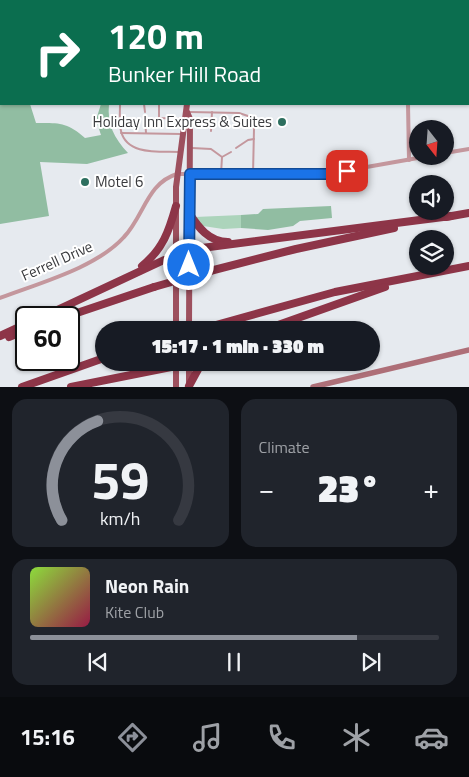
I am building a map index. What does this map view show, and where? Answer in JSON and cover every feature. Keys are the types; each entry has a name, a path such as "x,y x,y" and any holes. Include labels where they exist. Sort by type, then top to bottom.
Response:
{"highway":[{"path":"123,278 154,257 168,234 176,206"},
{"path":"454,215 469,212"},
{"path":"189,213 202,231 210,237 223,242 248,242"},
{"path":"65,306 159,262 176,258 189,250 420,220"},
{"path":"80,312 154,287 210,271 296,249 432,220"},
{"path":"176,258 183,260 189,272"},
{"path":"454,269 469,266"},
{"path":"227,321 318,296 423,275"},
{"path":"288,321 425,275"},
{"path":"0,336 15,329"},
{"path":"0,340 15,334"},
{"path":"22,387 95,361"},
{"path":"71,387 144,371"},
{"path":"189,387 197,371"}],"main road":[{"path":"176,321 177,174 187,105"},
{"path":"185,116 190,120 189,321"},
{"path":"176,371 176,387"},
{"path":"188,371 189,387"}],"street":[{"path":"177,174 328,174 409,160 408,105"},
{"path":"454,152 469,149"},
{"name":"Ferrell Drive","path":"0,298 75,269 115,246 131,229 158,182 177,174"},
{"path":"313,387 469,350"}],"lane":[{"path":"120,105 121,133 128,144 136,149 180,152"},
{"path":"144,105 145,112"},
{"path":"156,122 159,122 159,105"},
{"path":"211,130 212,112"},
{"path":"156,116 185,116 212,112 239,113 248,116 254,129 253,174"},
{"path":"146,120 146,133"},
{"path":"121,133 182,134"},
{"path":"236,148 248,140 254,139"},
{"path":"190,148 211,147 222,157"},
{"path":"222,157 231,152"},
{"path":"221,174 222,157"}],"green space":[{"path":"0,105 30,105 36,123 62,124 85,138 101,135 96,120 101,105 109,105 109,118 112,130 128,153 87,164 40,162 49,216 0,224"},
{"path":"331,206 332,218 300,221 293,226 268,230 241,228 241,215 258,214 263,209"},
{"path":"241,215 241,228 223,229 203,226 195,217"}],"place":[{"name":"Holiday Inn Express & Suites","path":"282,122"},
{"name":"Motel 6","path":"85,182"}],"route":[{"path":"189,265 190,174 328,174 347,171"}]}
